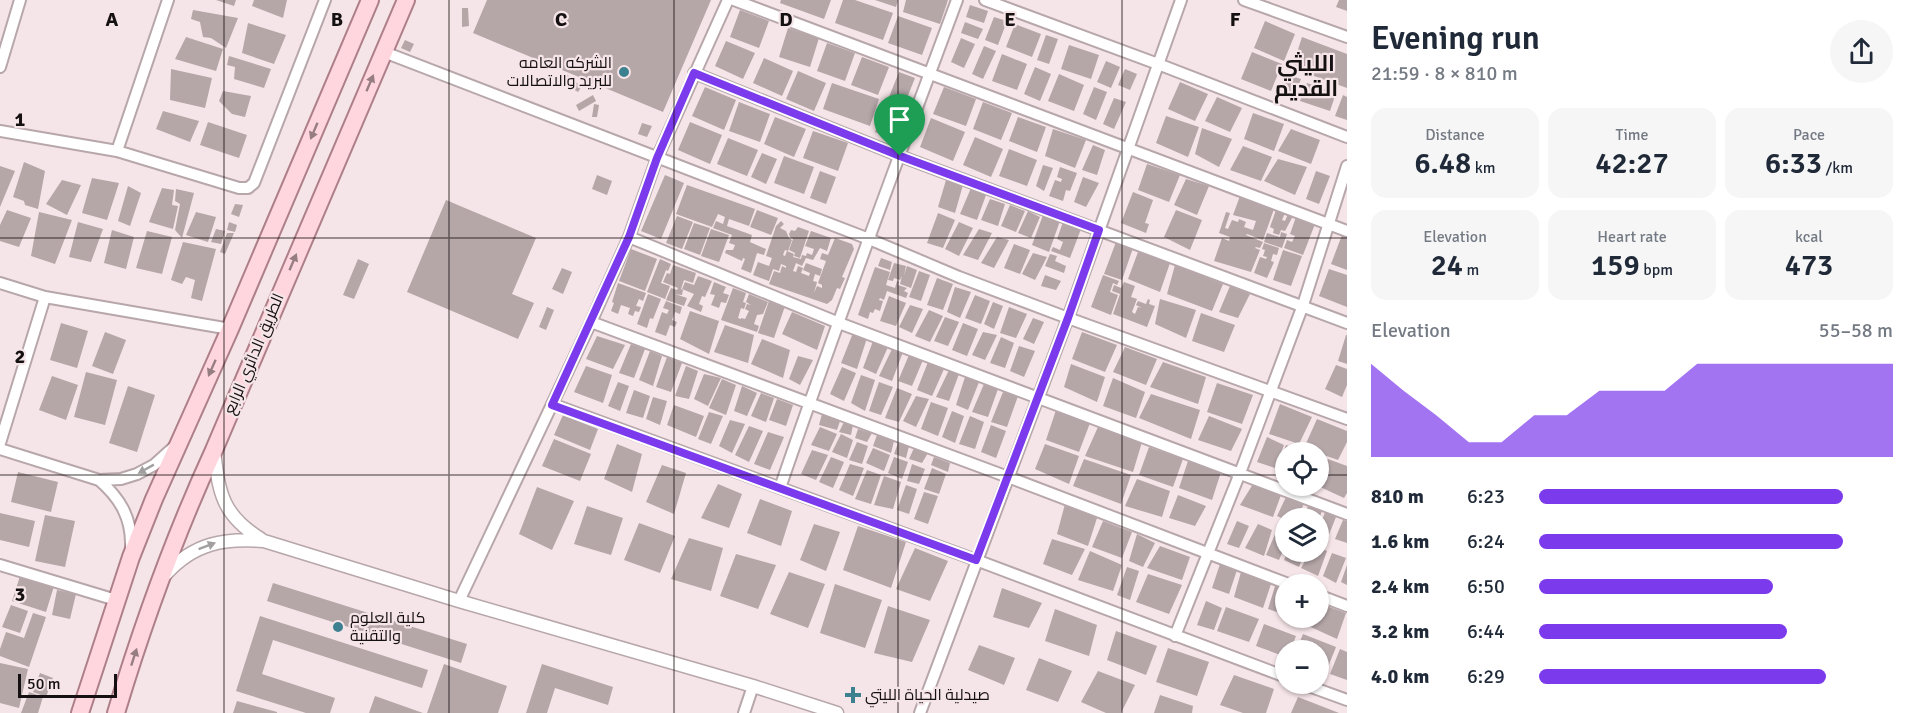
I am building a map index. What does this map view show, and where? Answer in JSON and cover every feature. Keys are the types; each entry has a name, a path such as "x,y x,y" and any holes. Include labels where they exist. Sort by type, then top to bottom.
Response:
{"main road":[{"name":"الطريق الدائري الرابع","path":"80,713 116,600 154,500 230,329 370,0"},
{"name":"الطريق الدائري الرابع","path":"116,713 185,512 214,450 406,0"}],"street":[{"path":"0,67 20,0"},
{"path":"117,151 168,0"},
{"path":"0,131 117,151 239,188 248,188 254,183 325,0"},
{"path":"459,601 591,322 629,237 657,158 728,0"},
{"path":"734,0 1347,231"},
{"path":"780,488 957,0"},
{"path":"985,0 1347,137"},
{"path":"920,713 1068,318 1181,0"},
{"path":"1244,0 1347,37"},
{"path":"384,52 869,239 959,277 1347,419"},
{"path":"694,73 900,156 1347,323"},
{"path":"1175,636 1240,474 1303,305 1347,166"},
{"path":"629,237 839,323 1347,514"},
{"path":"0,283 45,297 230,329"},
{"path":"0,443 45,297"},
{"path":"591,322 1275,579"},
{"path":"552,405 976,560 1275,673"},
{"path":"0,449 99,480 121,479 154,465 182,437"},
{"path":"214,450 218,486 224,503 234,518 264,541"},
{"path":"99,480 112,491 128,519 132,534 131,557"},
{"path":"160,580 174,565 206,545 239,539 264,541 837,713"},
{"path":"0,565 116,600"},
{"path":"1329,600 1347,606"},
{"path":"744,713 753,686"},
{"path":"1329,693 1347,700"}],"building":[{"path":"216,0 236,0 234,6"},
{"path":"254,0 287,0 283,18 252,6"},
{"name":"الشركه العامه للبريد والاتصالات","path":"487,0 711,0 663,112 473,33"},
{"path":"781,0 831,0 824,19 780,3"},
{"path":"843,0 855,0 893,13 883,40 835,23"},
{"path":"875,0 898,0 896,7"},
{"path":"906,0 948,0 940,24 903,12"},
{"path":"1339,0 1347,0 1347,11 1336,7"},
{"path":"970,5 988,11 984,23 966,17"},
{"path":"462,8 468,8 469,26 462,27"},
{"path":"193,10 238,18 226,48 211,38 203,37 200,22 191,19"},
{"path":"740,10 769,21 759,48 730,37"},
{"path":"898,16 932,28 922,55 888,43"},
{"path":"994,17 1007,21 998,45 985,40"},
{"path":"1265,21 1295,34 1284,61 1254,48"},
{"path":"965,22 983,29 978,39 961,33"},
{"path":"248,23 286,35 274,64 242,53"},
{"path":"1015,24 1041,34 1032,57 1006,47"},
{"path":"788,28 819,38 810,67 779,57"},
{"path":"1046,35 1058,39 1049,64 1037,60"},
{"path":"186,37 223,49 216,71 175,59"},
{"path":"1302,37 1347,54 1347,88 1292,68"},
{"path":"961,38 975,44 964,68 951,62"},
{"path":"405,40 414,44 410,52 401,48"},
{"path":"726,41 755,53 743,79 715,66"},
{"path":"827,43 855,53 845,81 817,71"},
{"path":"1069,45 1099,55 1091,79 1061,69"},
{"path":"984,46 996,51 983,79 972,74"},
{"path":"1252,52 1282,64 1271,91 1241,79"},
{"path":"1002,54 1027,64 1017,90 992,81"},
{"path":"229,56 271,69 264,88 234,79 235,67 227,65"},
{"path":"862,57 889,67 878,95 851,85"},
{"path":"764,58 793,71 782,96 753,83"},
{"path":"1106,61 1120,67 1111,88 1097,82"},
{"path":"1035,67 1051,74 1040,101 1024,94"},
{"path":"171,69 212,78 205,108 170,100"},
{"path":"1125,69 1137,74 1130,90 1118,85"},
{"path":"798,71 826,83 814,111 786,99"},
{"path":"899,72 915,78 903,108 887,102"},
{"path":"565,73 570,77 564,87 558,83"},
{"path":"1059,74 1084,85 1074,111 1048,101"},
{"path":"1285,74 1301,79 1294,99 1278,94"},
{"path":"574,81 582,86 578,92 570,87"},
{"path":"1180,82 1208,94 1195,121 1168,109"},
{"path":"832,83 879,99 870,126 823,109"},
{"path":"1307,83 1336,93 1330,111 1300,101"},
{"path":"705,87 736,100 724,130 692,116"},
{"path":"944,87 976,99 966,126 933,114"},
{"path":"1094,87 1107,92 1096,120 1083,114"},
{"path":"223,91 251,96 245,117 232,114 219,101"},
{"path":"593,95 596,101 579,111 576,105"},
{"path":"1343,95 1347,97 1347,120 1335,116"},
{"path":"1217,97 1242,108 1230,132 1205,121"},
{"path":"1114,98 1126,102 1114,129 1103,124"},
{"path":"739,102 770,114 760,142 729,131"},
{"path":"983,102 1012,113 1001,140 973,129"},
{"path":"594,104 599,105 597,117 592,117"},
{"path":"886,104 903,111 891,138 875,132"},
{"path":"163,111 199,121 190,142 156,129"},
{"path":"1253,113 1284,124 1274,151 1244,139"},
{"path":"1166,116 1199,127 1188,157 1156,143"},
{"path":"775,117 806,129 794,157 764,144"},
{"path":"1018,117 1046,127 1037,152 1009,141"},
{"path":"931,118 965,132 953,161 920,147"},
{"path":"208,122 247,135 239,158 200,145"},
{"path":"690,122 722,135 710,164 678,150"},
{"path":"642,123 652,126 647,137 638,134"},
{"path":"1202,128 1232,139 1219,167 1195,154"},
{"path":"1053,129 1086,140 1075,168 1045,156"},
{"path":"1291,129 1320,140 1311,164 1278,151"},
{"path":"813,131 848,143 838,171 803,158"},
{"path":"975,137 1003,149 991,177 963,165"},
{"path":"728,138 758,150 747,176 717,164"},
{"path":"1093,145 1105,150 1097,175 1082,170"},
{"path":"1243,146 1272,157 1261,181 1230,170"},
{"path":"1009,149 1037,160 1027,186 999,176"},
{"path":"762,153 777,159 766,184 751,177"},
{"path":"784,156 814,167 804,194 774,183"},
{"path":"1278,159 1307,167 1295,195 1264,181"},
{"path":"24,162 45,171 38,209 25,205 24,201 13,197"},
{"path":"1147,164 1180,175 1169,202 1138,190"},
{"path":"1043,165 1053,168 1044,191 1036,186"},
{"path":"0,166 15,171 0,207"},
{"path":"1060,167 1077,173 1070,191 1066,190 1063,201 1049,196 1055,180 1061,182 1062,179 1057,177"},
{"path":"820,171 836,177 826,204 810,198"},
{"path":"1316,171 1330,176 1319,204 1306,199"},
{"path":"597,175 612,181 607,195 592,189"},
{"path":"665,175 684,183 661,239 641,231"},
{"path":"1083,177 1099,183 1086,207 1074,202"},
{"path":"92,178 119,183 107,220 82,213"},
{"path":"1186,179 1209,186 1197,215 1174,205"},
{"path":"62,180 81,185 67,215 46,204"},
{"path":"946,180 963,185 955,213 938,207"},
{"path":"687,185 755,209 749,226 729,219 727,226 752,235 750,242 766,249 764,255 757,253 751,273 741,269 745,259 743,258 742,261 725,253 726,250 733,250 735,245 729,243 732,235 713,228 716,221 723,224 725,217 718,214 712,227 676,214"},
{"path":"128,186 141,193 130,226 118,221"},
{"path":"162,188 174,190 172,205 178,206 173,229 149,222"},
{"path":"971,188 986,195 977,220 960,214"},
{"path":"176,189 194,193 182,238 175,230 180,204 175,201"},
{"path":"1133,192 1153,200 1145,223 1149,224 1146,233 1121,223"},
{"path":"1240,196 1274,209 1263,240 1246,235 1263,242 1260,248 1255,248 1260,250 1251,272 1214,261 1222,238 1229,241 1230,237 1219,233 1226,212 1230,213 1225,228 1228,229 1232,220 1238,222 1239,219 1246,222 1244,227 1253,230 1256,221 1233,215"},
{"path":"990,199 1005,204 998,226 981,220"},
{"path":"446,200 536,238 512,294 534,303 518,339 407,292"},
{"path":"235,204 243,205 239,217 231,214"},
{"path":"1010,205 1025,211 1016,232 1001,226"},
{"path":"7,210 31,218 19,247 0,241 0,225"},
{"path":"757,210 778,218 771,235 750,227"},
{"path":"1176,210 1202,220 1190,250 1164,237"},
{"path":"1276,210 1285,213 1282,220 1285,221 1288,214 1293,216 1285,231 1281,230 1279,235 1273,233 1274,229 1270,227"},
{"path":"1028,211 1040,217 1031,238 1018,233"},
{"path":"39,212 72,220 55,264 31,256"},
{"path":"196,212 216,217 208,242 186,235"},
{"path":"938,213 955,220 943,248 927,243"},
{"path":"1043,215 1060,221 1049,252 1032,245"},
{"path":"677,216 693,222 682,249 666,243"},
{"path":"1296,217 1315,224 1303,255 1284,248 1287,240 1292,242 1295,236 1290,234"},
{"path":"781,221 784,224 780,228 786,231 792,240 788,251 785,250 783,255 785,256 787,251 794,254 793,257 801,259 802,255 806,256 807,253 812,255 814,249 805,246 811,231 831,238 827,251 820,248 813,260 806,258 802,266 796,263 793,271 796,272 798,266 803,268 801,273 809,276 810,273 803,270 806,263 822,269 820,276 815,274 813,281 817,282 814,293 817,286 822,288 822,285 818,283 826,261 820,259 822,253 828,255 835,238 852,244 854,249 842,277 845,278 840,289 837,288 832,300 827,304 769,284 774,271 780,273 782,266 786,268 781,264 779,271 773,269 769,281 753,275 758,262 769,266 772,258 766,256 776,226"},
{"path":"78,222 103,229 91,262 69,257"},
{"path":"229,222 237,225 235,232 227,230"},
{"path":"959,222 973,228 959,256 945,249"},
{"path":"1063,222 1081,229 1070,258 1051,251 1053,247 1060,250 1063,242 1057,239"},
{"path":"694,223 710,228 700,255 684,249"},
{"path":"798,227 809,231 800,258 794,256 795,253 789,250 793,239 789,234 791,230 795,231"},
{"path":"216,229 225,231 221,244 211,242"},
{"path":"711,229 729,235 719,262 701,256"},
{"path":"979,229 992,233 978,260 963,255"},
{"path":"112,230 134,237 126,269 104,263"},
{"path":"147,231 172,237 162,274 136,268"},
{"path":"1281,232 1287,234 1282,248 1264,242 1267,233 1280,237"},
{"path":"227,233 234,233 225,254 220,252"},
{"path":"1342,235 1347,237 1347,270 1331,264"},
{"path":"997,237 1009,240 994,268 981,263"},
{"path":"183,242 216,249 202,301 191,298 195,280 186,277 182,284 171,280"},
{"path":"1116,242 1133,248 1122,280 1104,274"},
{"path":"1264,243 1279,248 1277,255 1273,254 1271,261 1274,262 1267,278 1254,273 1260,257 1266,259 1267,257 1263,256"},
{"path":"1014,244 1030,250 1020,274 1004,268"},
{"path":"631,249 657,259 645,291 619,281"},
{"path":"1283,250 1302,256 1291,286 1273,280"},
{"path":"1138,252 1170,263 1160,292 1128,279"},
{"path":"1033,253 1047,257 1035,280 1022,274"},
{"path":"1050,254 1057,256 1055,261 1066,266 1064,273 1045,266"},
{"path":"881,258 892,262 890,270 878,266"},
{"path":"358,259 369,264 354,299 343,295"},
{"path":"660,259 671,264 661,283 670,286 665,299 647,292"},
{"path":"894,263 906,266 904,275 907,266 917,270 911,288 900,284 902,276 900,280 894,278 893,281 888,280"},
{"path":"673,265 696,273 693,283 684,280 682,295 675,294 687,298 684,306 666,300 671,288 677,290 678,288 663,282 667,273 670,274"},
{"path":"1175,265 1223,284 1212,311 1167,294"},
{"path":"875,267 890,272 886,285 895,288 897,281 898,285 907,288 904,291 908,293 906,298 887,291 884,300 880,298 879,300 883,301 880,311 875,309 873,313 870,312 868,319 858,315"},
{"path":"562,268 572,272 563,294 552,289"},
{"path":"1329,269 1347,275 1347,307 1319,296"},
{"path":"919,271 930,275 921,301 909,297"},
{"path":"1045,275 1061,281 1056,290 1041,286"},
{"path":"1103,275 1119,281 1117,285 1113,283 1110,292 1118,295 1111,315 1091,307"},
{"path":"698,276 712,281 699,304 703,306 701,312 687,306 694,294 682,289 685,282 694,285"},
{"path":"937,278 953,284 943,310 927,305"},
{"path":"714,282 726,287 723,293 729,295 726,303 721,302 719,308 711,305 715,295 710,294"},
{"path":"1124,282 1135,286 1131,297 1137,299 1132,312 1135,314 1138,307 1142,308 1136,305 1138,301 1146,304 1148,299 1149,304 1155,306 1147,327 1113,314 1120,294 1112,291 1114,285 1121,288"},
{"path":"618,283 646,293 643,301 639,299 636,306 641,307 639,312 635,311 633,316 628,314 630,308 621,305 618,314 611,311"},
{"path":"1230,286 1250,294 1238,318 1219,312"},
{"path":"955,287 971,292 960,318 947,312"},
{"path":"733,288 746,293 743,302 746,303 744,309 741,308 738,318 745,319 749,311 745,309 747,304 751,305 746,302 749,294 768,302 763,314 757,315 754,324 759,326 757,332 721,320"},
{"path":"648,294 661,299 647,328 637,324"},
{"path":"975,295 990,301 981,324 965,318"},
{"path":"889,296 906,303 896,326 880,321"},
{"path":"1160,299 1196,310 1186,338 1155,324"},
{"path":"666,301 682,307 680,314 675,312 672,320 677,322 675,327 670,325 666,336 655,332 662,312 667,314 669,310 663,308"},
{"path":"769,301 785,306 774,338 758,333"},
{"path":"993,302 1003,306 994,329 984,324"},
{"path":"910,305 923,309 912,333 899,327"},
{"path":"547,307 554,310 546,330 539,327"},
{"path":"1009,307 1027,314 1016,338 1000,333"},
{"path":"929,310 943,316 930,342 915,336"},
{"path":"690,311 719,321 709,354 680,339"},
{"path":"792,312 825,326 817,350 782,334"},
{"path":"1201,313 1235,325 1224,352 1192,341"},
{"path":"945,317 959,322 948,346 934,341"},
{"path":"1033,318 1044,322 1034,344 1023,339"},
{"path":"61,323 88,331 77,368 50,360"},
{"path":"963,323 978,329 967,356 952,350"},
{"path":"725,325 754,335 748,363 714,352"},
{"path":"105,332 126,340 113,374 92,366"},
{"path":"983,332 997,335 985,360 972,355"},
{"path":"1082,332 1117,345 1105,372 1072,359"},
{"path":"853,333 867,338 857,369 841,363"},
{"path":"1347,335 1347,364 1338,361"},
{"path":"597,336 625,345 613,369 586,359"},
{"path":"1001,337 1014,343 1005,368 990,363"},
{"path":"762,339 790,350 783,378 751,364"},
{"path":"873,341 888,347 876,374 863,368"},
{"path":"631,344 645,349 634,378 619,373"},
{"path":"1019,346 1035,351 1024,377 1010,371"},
{"path":"1125,347 1157,359 1146,385 1113,372"},
{"path":"892,349 903,352 892,381 879,376"},
{"path":"650,351 662,356 653,386 639,380"},
{"path":"909,355 923,360 912,386 898,381"},
{"path":"798,356 813,360 800,385 789,379"},
{"path":"667,357 682,363 671,392 656,387"},
{"path":"928,362 944,369 932,396 917,390"},
{"path":"1163,362 1206,377 1198,404 1150,387"},
{"path":"1071,364 1105,377 1097,402 1064,387"},
{"path":"1336,365 1347,369 1347,385 1342,397 1325,389"},
{"path":"586,366 612,375 603,403 574,392"},
{"path":"686,366 698,371 689,399 675,396"},
{"path":"842,367 856,373 844,401 830,394"},
{"path":"949,370 959,374 949,401 936,397"},
{"path":"86,372 117,380 105,425 74,417"},
{"path":"704,374 721,378 708,406 694,399"},
{"path":"861,375 875,380 865,411 851,403"},
{"path":"52,376 78,385 66,420 39,410"},
{"path":"965,377 979,382 968,410 956,405"},
{"path":"1113,378 1145,392 1136,418 1103,406"},
{"path":"722,379 736,385 726,415 709,408"},
{"path":"618,382 629,386 620,411 608,406"},
{"path":"879,382 893,387 881,415 869,411"},
{"path":"1217,383 1253,395 1242,424 1207,412"},
{"path":"984,384 998,389 988,417 972,412"},
{"path":"128,386 155,395 137,452 109,443"},
{"path":"742,386 757,393 747,416 734,411"},
{"path":"897,388 912,394 899,422 885,418"},
{"path":"634,390 650,396 643,418 626,413"},
{"path":"1003,392 1018,396 1007,427 991,422"},
{"path":"761,393 774,398 766,422 751,416"},
{"path":"1151,394 1200,410 1191,439 1139,418"},
{"path":"916,396 929,399 916,427 903,421"},
{"path":"653,397 667,401 660,425 646,419"},
{"path":"777,399 793,405 786,426 769,420"},
{"path":"931,402 948,408 938,436 921,429"},
{"path":"1280,404 1312,417 1300,442 1269,434"},
{"path":"674,405 704,416 696,437 667,425"},
{"path":"1056,410 1090,423 1079,452 1046,440"},
{"path":"952,411 964,416 955,443 942,437"},
{"path":"709,412 723,416 711,444 698,439"},
{"path":"822,414 840,421 837,430 819,425"},
{"path":"563,415 598,429 590,450 554,435"},
{"path":"970,416 984,422 975,449 959,444"},
{"path":"1209,416 1242,429 1231,451 1198,440"},
{"path":"1317,419 1347,431 1347,442 1338,460 1329,457 1329,442 1307,442"},
{"path":"730,420 745,424 732,453 719,446"},
{"path":"844,422 853,425 851,435 839,432"},
{"path":"991,425 1006,431 996,458 981,452"},
{"path":"749,426 763,431 749,462 735,455"},
{"path":"820,427 837,434 829,451 811,445"},
{"path":"1098,427 1142,442 1133,472 1085,456"},
{"path":"858,429 872,433 867,442 855,438"},
{"path":"768,432 784,437 770,470 754,464"},
{"path":"841,434 853,440 847,458 832,452"},
{"path":"877,435 894,441 891,453 873,446"},
{"path":"1267,437 1278,442 1275,442 1275,468 1257,462"},
{"path":"554,439 591,454 580,481 542,466"},
{"path":"857,442 868,446 862,464 849,460"},
{"path":"898,443 909,446 906,458 894,454"},
{"path":"617,444 642,454 632,492 604,479"},
{"path":"1045,444 1079,456 1069,484 1035,469"},
{"path":"1149,447 1183,459 1173,487 1139,475"},
{"path":"873,448 890,455 884,471 866,463"},
{"path":"914,448 928,453 922,463 909,459"},
{"path":"812,450 828,455 816,480 801,474"},
{"path":"831,457 844,462 833,488 819,482"},
{"path":"894,457 908,462 902,479 888,473"},
{"path":"934,457 950,463 948,472 931,465"},
{"path":"1084,459 1131,475 1121,504 1073,486"},
{"path":"1329,459 1347,466 1347,493 1344,498 1329,491"},
{"path":"1188,461 1221,472 1212,500 1179,488"},
{"path":"850,464 864,468 853,496 839,490"},
{"path":"912,464 925,469 919,484 907,481"},
{"path":"662,465 686,473 674,514 646,502"},
{"path":"932,468 946,474 939,494 924,489"},
{"path":"867,470 881,475 871,504 855,499"},
{"path":"18,472 58,482 51,512 11,502"},
{"path":"884,476 901,482 893,509 874,505"},
{"path":"1137,479 1170,491 1162,517 1125,506"},
{"path":"718,484 742,494 729,528 701,518"},
{"path":"1253,484 1275,493 1275,496 1281,496 1273,517 1240,505"},
{"path":"906,485 917,489 909,514 897,510"},
{"path":"537,487 574,501 552,550 519,534"},
{"path":"924,492 938,496 928,524 914,519"},
{"path":"1178,495 1206,506 1195,526 1169,518"},
{"path":"1286,497 1304,504 1302,508 1281,508"},
{"path":"760,499 792,511 781,546 747,533"},
{"path":"1065,504 1097,518 1088,546 1057,534"},
{"path":"587,506 623,518 611,555 574,544"},
{"path":"0,513 35,521 29,547 0,540"},
{"path":"1329,514 1336,517 1329,534"},
{"path":"45,515 75,521 65,567 35,561"},
{"path":"1343,520 1347,521 1347,543 1335,539"},
{"path":"1103,521 1132,532 1122,558 1092,547"},
{"path":"1237,521 1249,526 1239,548 1227,544"},
{"path":"639,523 675,536 660,573 624,560"},
{"path":"814,524 840,532 826,571 800,560"},
{"path":"1258,524 1272,530 1264,556 1245,548"},
{"path":"858,526 906,542 891,588 843,570"},
{"path":"1137,534 1155,543 1143,567 1129,561"},
{"path":"1275,534 1275,558 1266,555"},
{"path":"689,538 723,548 711,591 671,579"},
{"path":"1052,539 1085,549 1072,575 1043,564"},
{"path":"1160,546 1190,557 1182,580 1147,568"},
{"path":"915,548 948,561 930,601 896,589"},
{"path":"1090,551 1122,565 1113,591 1078,580"},
{"path":"1332,553 1346,558 1336,583 1329,579 1329,574 1324,574"},
{"path":"736,554 776,565 758,609 720,596"},
{"path":"1288,562 1301,562 1299,567"},
{"path":"1304,562 1323,562 1319,574 1301,568"},
{"path":"1220,564 1237,570 1229,594 1212,588"},
{"path":"1347,565 1347,585 1341,582"},
{"path":"1127,567 1139,571 1130,600 1117,595"},
{"path":"789,572 825,584 808,628 770,614"},
{"path":"1241,572 1271,584 1263,608 1234,597"},
{"path":"21,573 55,583 46,612 12,601"},
{"path":"1148,574 1182,585 1169,614 1136,602"},
{"path":"273,583 467,644 461,663 267,601"},
{"path":"835,584 882,600 865,648 820,633"},
{"path":"1275,586 1275,611 1268,609"},
{"path":"1002,588 1042,603 1029,628 993,617"},
{"path":"57,590 76,594 70,619 52,615"},
{"path":"1206,601 1222,608 1214,630 1197,625"},
{"path":"11,605 28,611 20,633 2,627"},
{"path":"888,606 930,620 912,662 874,653"},
{"path":"1226,607 1259,619 1249,642 1217,631"},
{"path":"1329,607 1346,613 1337,639 1313,628 1329,628"},
{"path":"1055,609 1097,625 1089,656 1045,641"},
{"path":"33,613 46,617 29,667 0,656 6,632 24,638"},
{"path":"260,616 428,670 422,688 273,640 262,674 335,698 330,713 306,713 236,691"},
{"path":"1264,624 1296,636 1294,640 1275,640 1275,653 1256,646"},
{"path":"1116,631 1157,646 1146,675 1107,660"},
{"path":"1303,634 1318,640 1301,640"},
{"path":"1329,644 1336,647 1329,664"},
{"path":"979,645 1015,658 1004,685 968,670"},
{"path":"1168,648 1209,662 1197,696 1156,682"},
{"path":"1340,649 1347,652 1347,680 1330,674"},
{"path":"1039,658 1072,671 1058,702 1026,690"},
{"path":"0,663 28,669 19,708 0,703"},
{"path":"444,664 507,686 498,713 427,713"},
{"path":"542,664 613,687 608,705 555,688 547,713 526,713"},
{"path":"1098,671 1135,685 1121,713 1106,713 1081,702"},
{"path":"40,673 53,678 46,697 33,692"},
{"path":"1234,675 1274,689 1266,713 1243,713 1220,705"},
{"path":"29,692 43,697 38,713 21,713"},
{"path":"1160,695 1193,706 1192,713 1154,713"},
{"path":"375,696 423,713 369,713"},
{"path":"1298,697 1339,713 1291,713"},
{"path":"237,701 277,712 277,713 233,713"}],"place":[{"name":"الشركه العامه للبريد والاتصالات","path":"624,72"},
{"name":"كلية العلوم والتقنية","path":"338,627"},
{"name":"صيدلية الحياة الليتي","path":"853,695"}],"district":[{"name":"الليثي القديم","path":"1306,76"}],"route":[{"path":"694,73 900,156 1099,230 976,560 552,405 629,237 657,158 694,73"}]}
